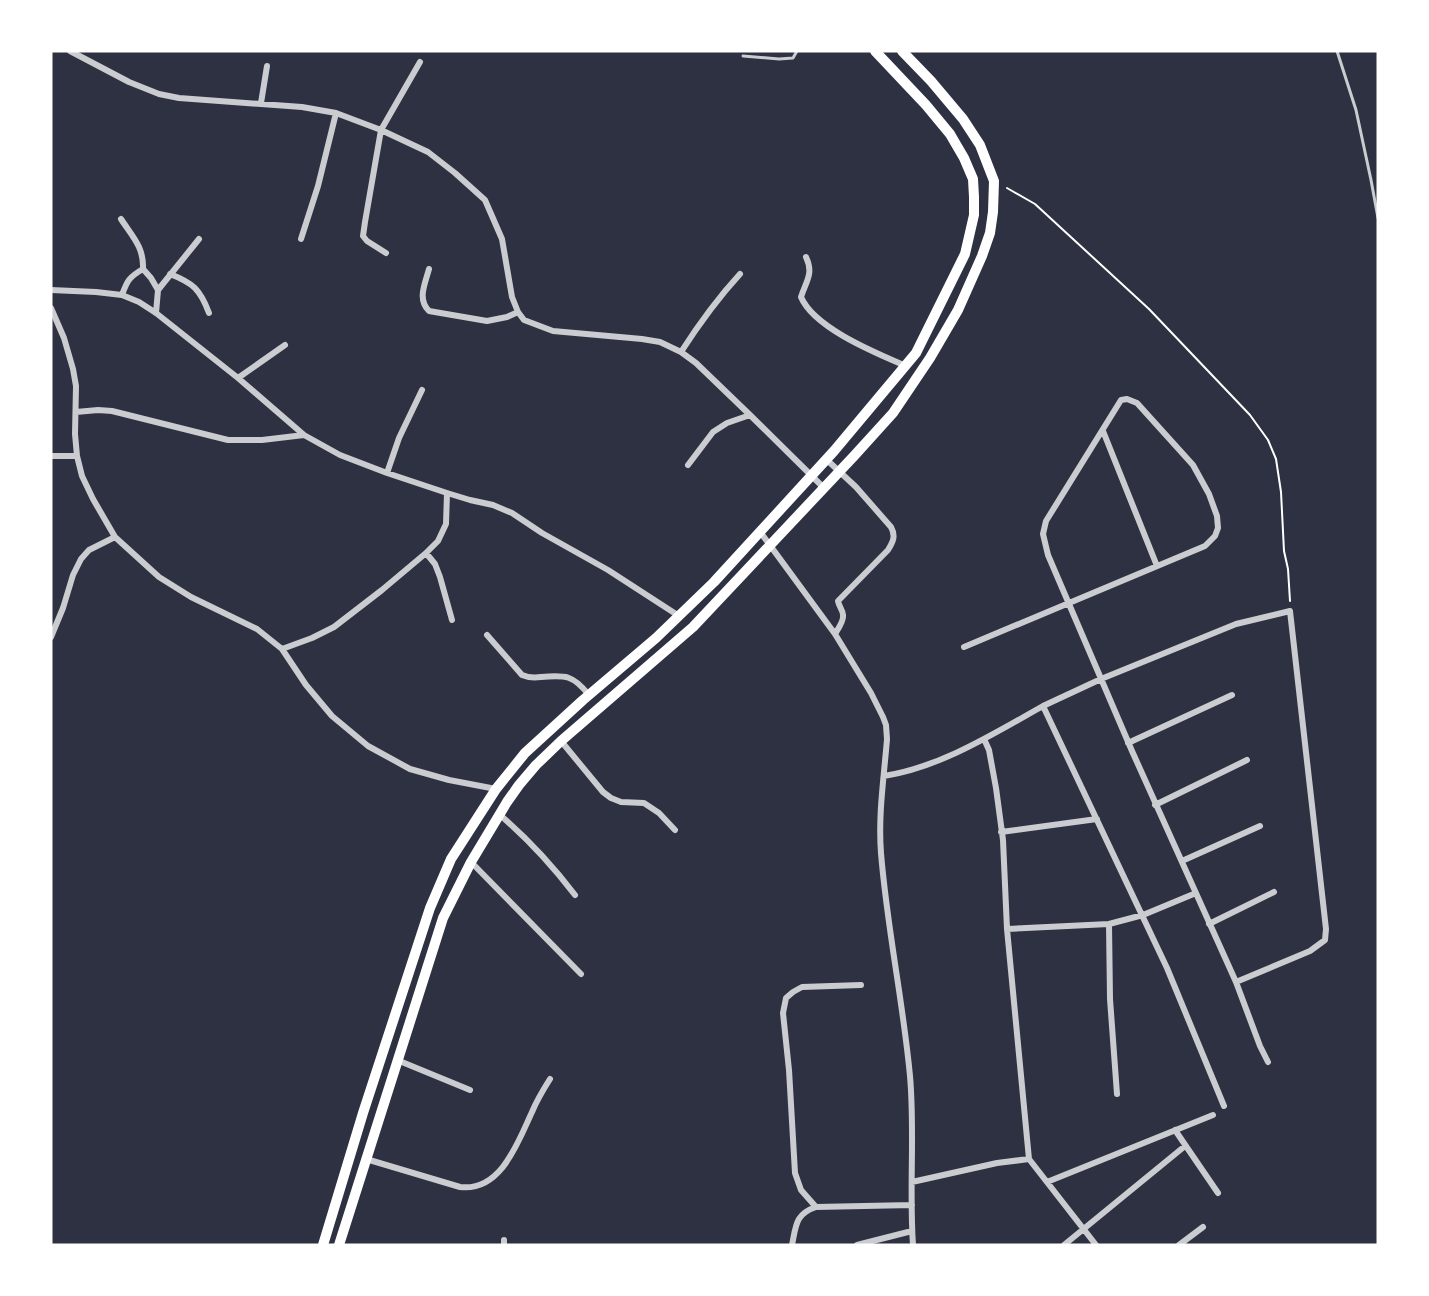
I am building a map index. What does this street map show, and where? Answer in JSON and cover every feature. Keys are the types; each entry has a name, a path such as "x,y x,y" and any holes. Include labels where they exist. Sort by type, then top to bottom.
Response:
{"highway":[{"path":"323,1245 430,908 451,859 496,789 525,753 656,638 714,582 827,460 916,353 965,254 974,215 973,178 950,135 926,105 875,51"},
{"path":"339,1245 443,918 471,862 519,785 561,741 693,627 824,488 893,413 930,358 958,310 990,233 994,181 980,145 963,119 902,51"},
{"path":"333,1210 347,1217"}],"street":[{"path":"70,51 129,82 159,94 179,98 302,107 336,113 381,130 428,152 484,200 502,238 512,297 524,320 553,331 660,342 681,352 696,363 824,488"},
{"path":"386,253 363,236 381,130 420,62"},
{"path":"261,103 267,66"},
{"path":"301,239 318,186 336,113"},
{"path":"121,219 139,246 143,258 142,269"},
{"path":"156,313 158,290 199,239"},
{"path":"806,257 810,272 801,297 812,314 849,339 906,366"},
{"path":"142,269 158,290"},
{"path":"122,296 132,275 142,269"},
{"path":"429,270 422,302 429,311 487,321 518,312"},
{"path":"170,274 187,280 204,299 209,313"},
{"path":"681,352 722,294 740,274"},
{"path":"51,290 96,292 122,296 139,302 238,378 304,435 340,455 387,473 447,494 493,504 512,513 542,533 608,570 679,616"},
{"path":"51,309 64,338 73,369 76,386 75,434 82,476 115,537 159,577 191,597 257,629 282,649 306,685 332,716 368,746 410,769 449,780 496,789"},
{"path":"238,378 285,345"},
{"path":"387,473 399,438 422,390"},
{"path":"964,647 1070,603 1205,546 1215,536 1218,528 1217,516 1209,494 1193,465 1137,403 1127,399 1121,400 1046,521 1043,534 1048,555 1070,603 1101,680 1236,982 1268,1062"},
{"path":"76,412 112,411 228,440 262,440 304,435"},
{"path":"688,465 713,432 727,423 750,415"},
{"path":"1103,431 1157,566"},
{"path":"51,456 77,456"},
{"path":"827,460 871,504 894,532 893,541 888,550 838,601 843,615 835,634"},
{"path":"282,649 334,627 426,554 438,541 446,525 447,494"},
{"path":"761,532 835,634 871,693 886,725 887,739 881,803 881,853 909,1067 913,1245"},
{"path":"51,637 81,559 89,550 115,537"},
{"path":"426,554 435,564 452,620"},
{"path":"884,776 929,764 984,739 1043,706 1236,624 1290,611 1326,928 1325,940 1310,951 1236,982"},
{"path":"487,635 522,675 529,678 563,676 581,685 590,695"},
{"path":"1128,743 1232,695"},
{"path":"1043,706 1143,915 1224,1106"},
{"path":"984,739 991,760 1001,832 1006,929 1029,1158 1096,1245"},
{"path":"561,741 603,792 621,801 644,803 659,813 675,830"},
{"path":"1155,805 1247,760"},
{"path":"500,814 558,872 575,895"},
{"path":"1001,832 1097,819"},
{"path":"1182,861 1260,826"},
{"path":"471,862 581,974"},
{"path":"1209,924 1274,892"},
{"path":"1006,929 1109,924 1143,915 1196,893"},
{"path":"1109,924 1110,999 1117,1095"},
{"path":"816,1207 801,1190 795,1173 783,1013 786,998 802,987 861,985"},
{"path":"397,1060 470,1090"},
{"path":"366,1159 460,1188 482,1185 501,1170 519,1143 550,1079"},
{"path":"1047,1182 1213,1115"},
{"path":"1175,1130 1218,1193"},
{"path":"1064,1245 1185,1146"},
{"path":"912,1182 1029,1158"},
{"path":"792,1245 795,1226 806,1210 816,1207 912,1205"},
{"path":"1179,1245 1203,1227"},
{"path":"857,1245 912,1231"}],"lane":[{"path":"743,56 793,58 797,51"},
{"path":"1337,51 1356,110 1378,218"}],"path":[{"path":"994,181 1035,204 1149,309 1250,415 1268,440 1276,459 1281,492 1290,611"}]}
